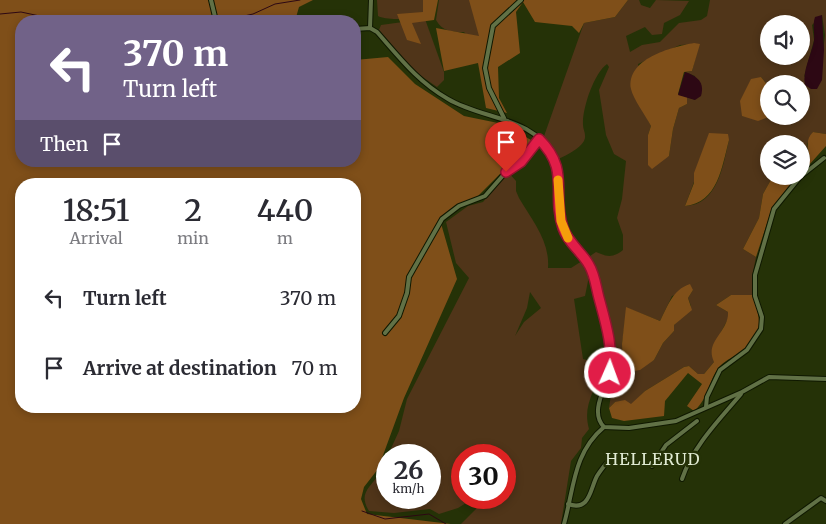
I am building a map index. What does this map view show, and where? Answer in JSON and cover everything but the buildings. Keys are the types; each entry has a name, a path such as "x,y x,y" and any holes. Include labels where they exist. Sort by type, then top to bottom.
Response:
{"street":[{"path":"211,0 215,15"},
{"path":"370,28 371,0"},
{"path":"504,118 489,88 485,68 493,26 522,0"},
{"path":"361,28 370,28 377,32 411,72 447,99 473,112 504,118 524,127 549,150 556,163 561,221 570,240 590,267 609,333 611,348 610,373 598,408 598,416 604,427"},
{"path":"385,333 399,316 409,277 442,219 459,206 486,196 506,172 521,162 539,139"},
{"path":"706,407 708,397 720,370 747,350 761,329 762,317 755,296 755,275 774,209 800,177 824,158"},
{"path":"604,427 630,428 676,421 776,375 826,379"},
{"path":"682,479 689,461 699,445 742,392"},
{"path":"652,466 666,445 696,421"},
{"path":"564,524 577,467 591,442 604,427"},
{"path":"568,504 577,506 585,503 590,497 596,478 614,454"},
{"path":"785,524 814,501 821,498 826,501"}],"shaded area":[{"path":"0,0 313,0 299,7 297,15 15,15 15,167 361,167 361,59 388,57 415,84 464,116 503,124 531,140 519,159 502,172 478,196 440,220 457,279 404,398 387,444 376,444 376,472 364,487 361,499 367,514 451,524 0,524"},
{"path":"377,0 430,0 427,11 422,15 395,19 378,16"},
{"path":"423,0 438,0 434,20 412,23 421,44 407,40 397,14 423,12"},
{"path":"439,0 473,0 485,38 470,39 464,32 452,31 442,27 436,20"},
{"path":"469,0 628,0 615,17 584,23 579,33 572,26 535,22 523,2 516,12 520,53 498,67 499,98 507,113 486,108 478,63 444,71 436,28 479,36"},
{"path":"628,0 639,0 641,5 650,8 656,0 689,1 680,15 664,23 662,34 652,35 645,27 626,36 630,52 642,45 660,42 679,23 701,20 707,16 710,0 826,0 826,134 813,132 810,138 810,135 760,135 760,185 768,185 763,194 759,218 743,249 756,257 752,277 753,295 731,295 716,305 728,312 728,319 721,332 714,362 704,374 698,374 689,366 684,367 645,391 631,405 615,402 609,408 616,361 615,340 595,267 590,256 596,252 607,256 613,255 623,250 623,235 617,218 622,199 626,161 614,154 606,135 599,90 609,67 607,64 593,83 584,110 583,127 585,137 582,144 573,152 558,159 543,139 584,23 615,17","holes":["760,15 810,15 810,55 814,40 812,25 822,15 825,35 822,60 806,75 810,75 810,125 760,125 760,117 742,116 760,79 760,75 805,75 807,65 760,65","699,44 692,71 685,72 695,76 695,100 687,97 687,104 679,108 673,129 669,156 648,165 648,135 651,126 646,116 638,64 680,45","729,140 721,172 712,191 705,199 696,204 685,206 694,182","693,290 688,298 691,306 674,325 674,331 663,343 654,360 623,373 622,344 627,308 660,321 672,296"]},
{"path":"822,15 824,50 822,80 817,89 811,89 810,75 805,75 807,65 810,65 815,17"},
{"path":"425,19 444,72 444,80 437,87 414,71 379,30 381,25"},
{"path":"694,43 700,44 692,71 684,72 678,94 687,97 687,104 679,108 673,129 669,156 652,169 648,165 648,135 651,126 632,93 631,79 643,62 652,56 663,51"},
{"path":"685,72 693,75 701,83 701,96 695,100 678,95"},
{"path":"760,77 760,120 758,121 742,116 740,101 751,79"},
{"path":"813,132 826,134 826,146 810,164 810,158 810,135"},
{"path":"709,133 728,134 729,140 721,172 712,191 705,198 685,206 694,183 694,173"},
{"path":"508,172 516,181 516,191 519,198 543,240 548,258 548,268 571,268 582,261 589,276 585,296 574,299 583,359 591,361 600,369 588,405 587,420 589,429 582,438 581,448 571,461 561,524 461,524 476,509 516,509 516,444 451,444 451,509 455,509 439,514 430,509 441,509 441,444 393,444 399,431 407,399 469,278 456,263 446,222 468,206 483,202","holes":["530,292 541,308 524,322 515,336 527,308"]},
{"path":"768,185 791,185 772,208 756,257 743,249 759,218 763,194"},
{"path":"690,284 693,290 688,298 692,310 674,325 674,331 663,343 654,360 640,370 623,373 622,344 626,307 660,321 675,294"},
{"path":"731,295 753,295 758,312 758,334 749,346 721,365 699,406 694,411 687,406 702,384 688,373 665,401 664,416 624,421 612,418 609,408 615,402 625,400 631,404 645,391 684,367 689,366 698,374 704,374 714,362 712,348 727,319 728,312 716,305"},
{"path":"376,477 376,509 430,509 394,513 369,511 365,495"}],"waterway":[{"path":"249,15 275,4 300,0"},
{"path":"0,14 21,12 35,15"},
{"path":"362,511 385,519 429,514 446,524"}],"slow traffic":[{"path":"558,180 561,221 568,238"}],"district":[{"name":"HELLERUD","path":"653,459"}],"route":[{"path":"506,172 521,162 539,139 554,156 558,174 561,221 564,230 586,260 594,277 609,333 612,362 610,373"}]}
